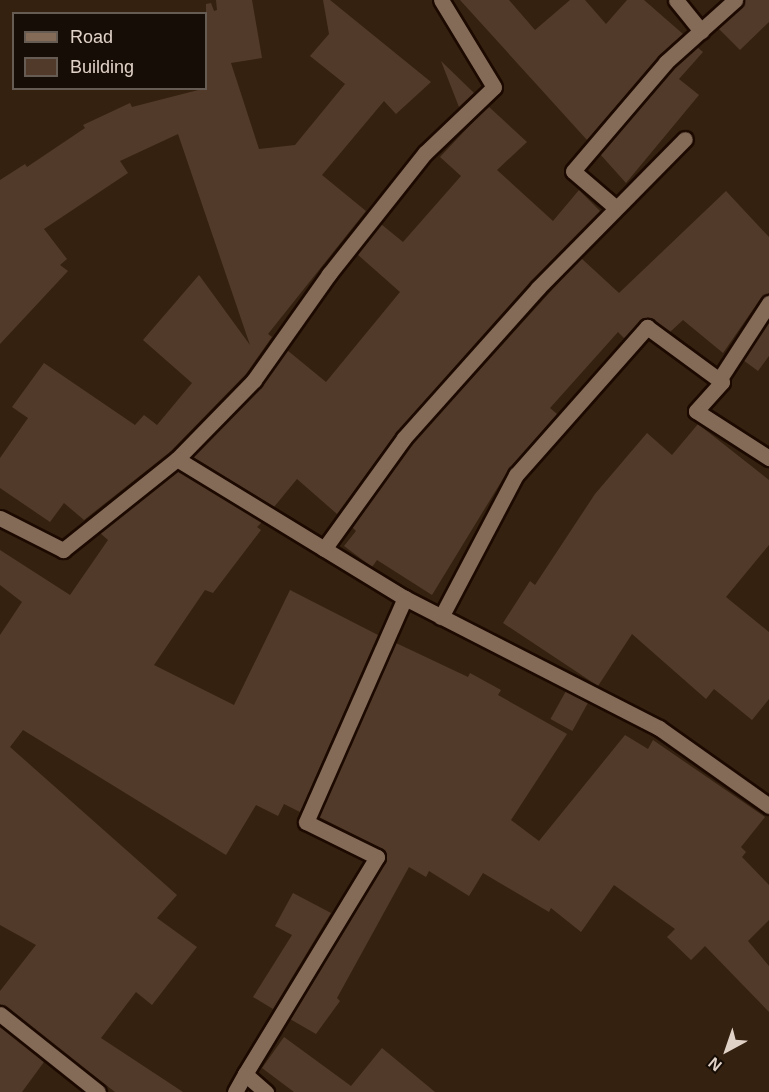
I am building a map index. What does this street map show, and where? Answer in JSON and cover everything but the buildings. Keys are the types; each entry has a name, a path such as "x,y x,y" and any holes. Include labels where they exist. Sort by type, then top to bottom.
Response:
{"street":[{"path":"0,518 63,550 177,459 254,380 329,274 425,153 494,87 441,0"},
{"path":"676,0 701,31"},
{"path":"615,207 573,171 666,62 735,0"},
{"path":"324,549 404,438 615,207 685,139"},
{"path":"719,380 769,303"},
{"path":"441,617 516,476 647,327 722,382 696,411 769,458"},
{"path":"177,459 405,598 659,728 769,806"},
{"path":"235,1092 377,857 306,822 405,598"},
{"path":"0,1014 98,1092"},
{"path":"245,1074 266,1092"}]}
